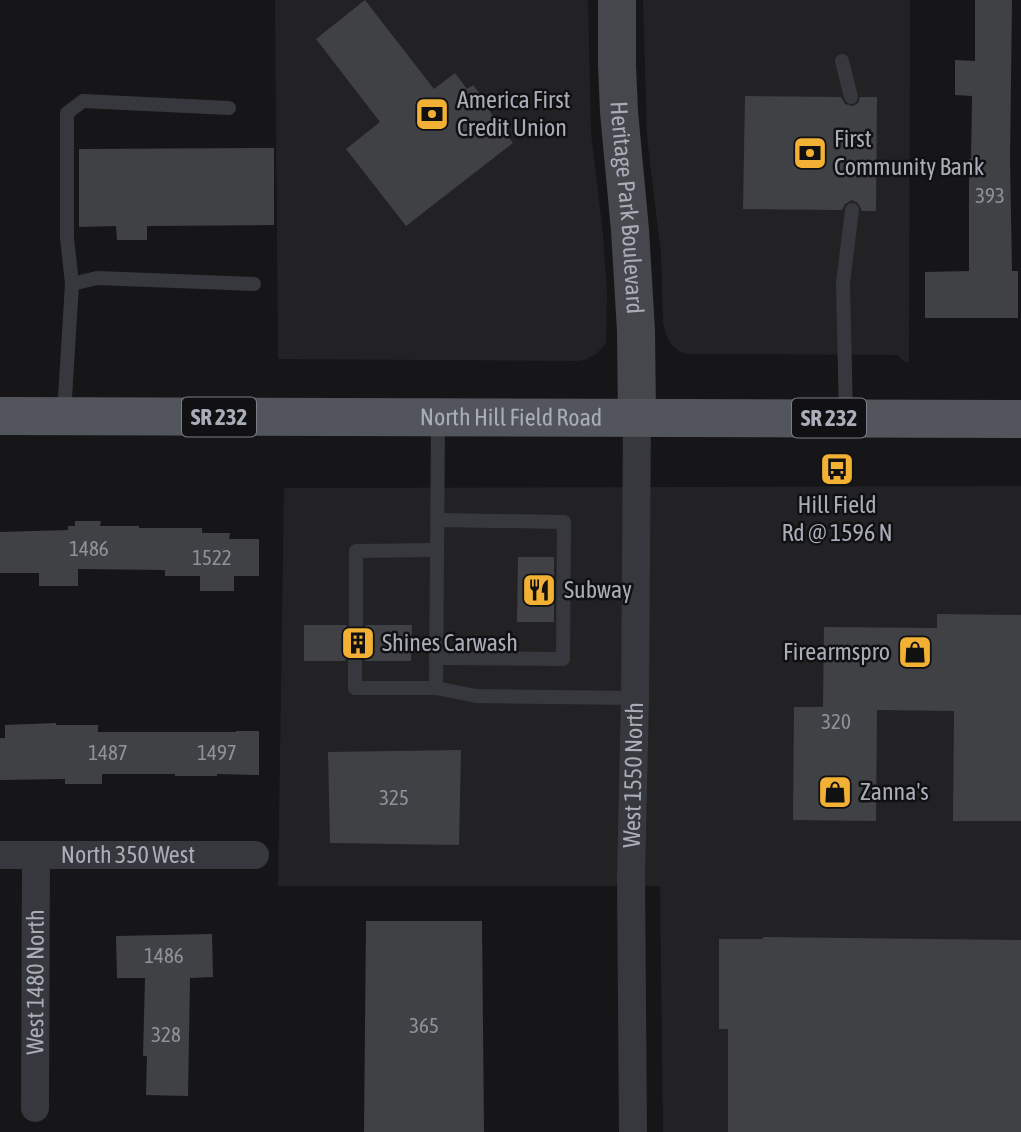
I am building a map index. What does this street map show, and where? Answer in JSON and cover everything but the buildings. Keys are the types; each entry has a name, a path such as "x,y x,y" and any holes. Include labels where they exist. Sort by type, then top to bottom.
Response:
{"main road":[{"name":"North Hill Field Road","path":"0,416 1021,419"}],"street":[{"name":"Heritage Park Boulevard","path":"617,0 619,100 636,331 637,417"},
{"name":"West 1550 North","path":"633,1132 631,877 637,417"},
{"name":"North 350 West","path":"0,855 255,855"},
{"name":"West 1480 North","path":"35,1108 36,855"}],"lane":[{"path":"842,61 852,97"},
{"path":"64,416 72,284 66,238 66,113 83,101 229,108"},
{"path":"846,418 843,283 852,210"},
{"path":"72,284 97,278 254,284"},
{"path":"436,688 438,416"},
{"path":"436,658 563,659 564,522 437,520"},
{"path":"356,625 356,551 436,550"},
{"path":"355,661 355,688 436,688 476,696 635,698"}],"shaded area":[{"path":"275,0 588,0 591,133 607,294 606,341 595,355 577,361 278,359"},
{"path":"643,0 910,0 909,362 897,355 689,354 682,353 671,345 663,322 661,254 647,137"},
{"path":"1021,486 1021,1132 663,1132 660,886 278,886 284,488"}],"place":[{"name":"America First Credit Union","path":"432,114"},
{"name":"First Community Bank","path":"810,153"},
{"name":"Hill Field Rd @ 1596 N","path":"837,469"},
{"name":"Subway","path":"539,590"},
{"name":"Shines Carwash","path":"358,643"},
{"name":"Firearmspro","path":"915,652"},
{"name":"Zanna's","path":"835,792"}]}
